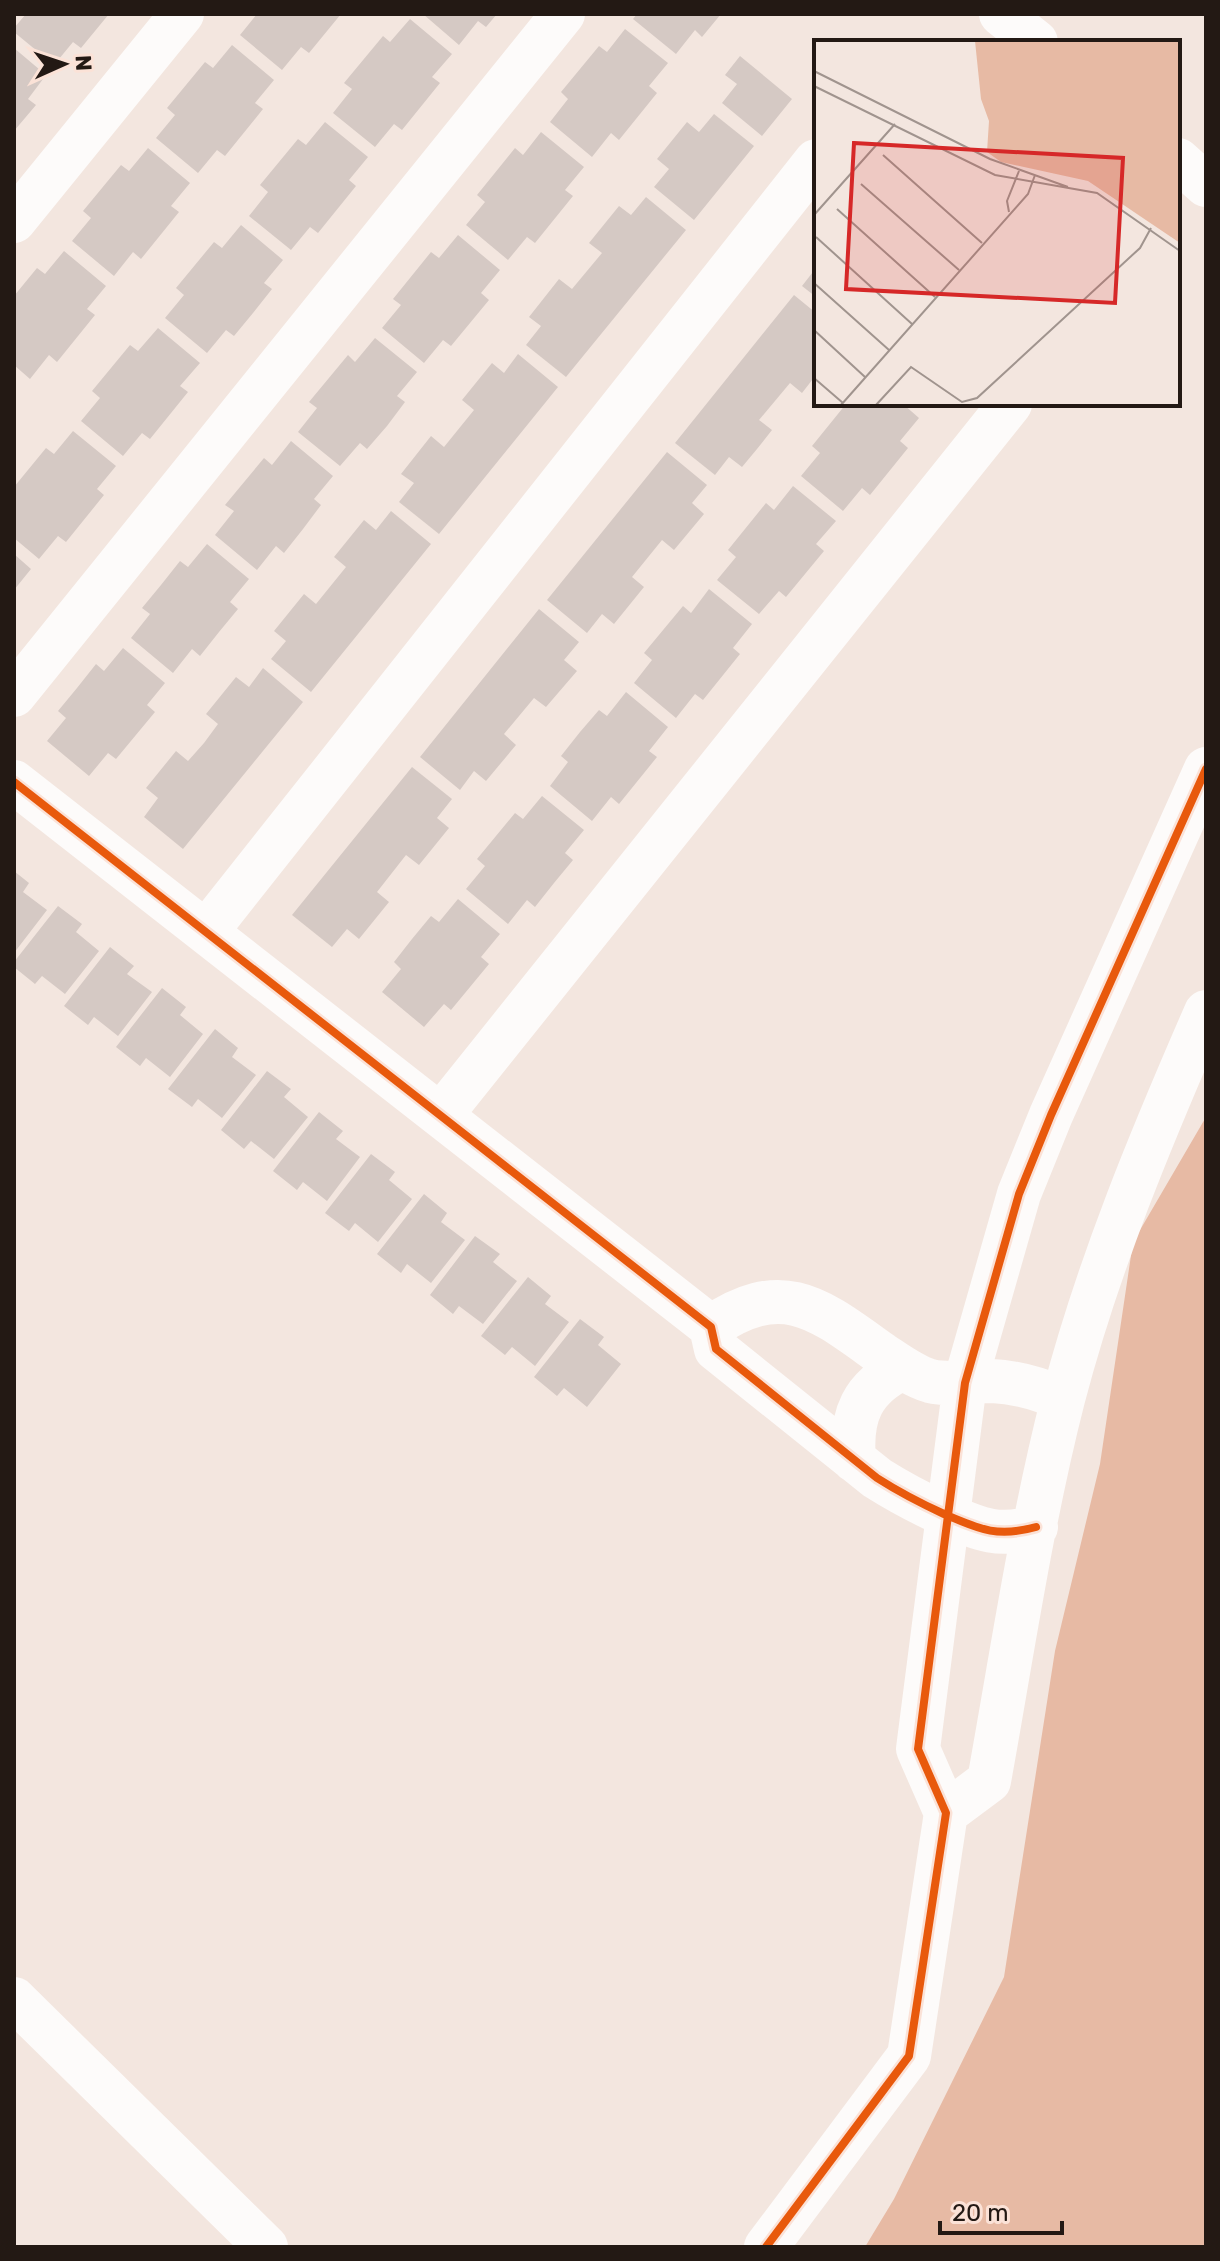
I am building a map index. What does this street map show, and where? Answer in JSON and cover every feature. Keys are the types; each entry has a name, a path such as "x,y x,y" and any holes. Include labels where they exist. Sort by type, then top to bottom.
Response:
{"street":[{"path":"14,221 182,14"},
{"path":"14,695 563,14"},
{"path":"1001,14 1034,40"},
{"path":"1180,162 1206,185"},
{"path":"206,932 814,164"},
{"path":"441,1115 1008,406"},
{"path":"766,2247 909,2056 946,1813 918,1749 965,1383 1019,1194 1051,1115 1206,769"},
{"path":"14,782 711,1327 716,1349 854,1460 901,1494 980,1530 1018,1532 1036,1527"},
{"path":"946,1813 989,1781 1063,1399 1106,1259 1137,1175 1206,1012"},
{"path":"711,1327 749,1306 771,1302 807,1306 823,1313 903,1368 930,1381 1015,1383 1063,1399"},
{"path":"854,1460 852,1440 855,1420 863,1402 875,1386 903,1368"},
{"path":"14,1999 266,2247"}],"shaded area":[{"path":"1206,1117 1206,2247 865,2247 894,2199 1004,1977 1055,1651 1100,1464 1133,1242"}],"building":[{"path":"26,14 109,14 81,48 73,42 54,65 14,32"},
{"path":"257,14 341,14 309,53 301,47 282,70 240,35"},
{"path":"423,14 497,14 486,27 478,21 459,45"},
{"path":"637,14 721,14 702,37 695,30 676,54 633,19"},
{"path":"410,19 452,54 432,77 440,83 402,130 394,124 375,147 333,113 352,89 344,83 383,36 390,42"},
{"path":"625,29 668,63 649,86 657,93 619,140 611,133 592,157 550,122 568,99 561,92 599,46 607,52"},
{"path":"232,45 274,80 255,103 263,109 225,156 217,150 198,173 156,138 175,115 167,108 205,62 213,68"},
{"path":"14,48 46,75 28,99 36,105 14,131"},
{"path":"740,56 792,99 762,136 722,103 737,84 725,75"},
{"path":"714,114 754,146 694,220 654,187 669,169 657,159 687,122 699,132"},
{"path":"325,122 368,157 349,180 356,186 318,233 310,227 291,250 249,216 268,192 260,185 298,139 306,145"},
{"path":"541,132 584,167 565,190 573,196 535,243 527,237 508,260 466,225 485,202 477,195 515,148 523,155"},
{"path":"148,148 190,183 171,206 179,212 141,259 133,252 114,276 72,241 91,218 83,211 121,165 129,171"},
{"path":"646,197 686,230 566,377 526,345 541,326 529,317 559,279 572,289 602,253 589,243 619,206 631,215"},
{"path":"241,225 283,260 264,283 272,289 253,313 234,336 226,330 207,353 165,318 184,295 176,288 214,242 222,248"},
{"path":"458,235 500,270 481,293 489,300 451,346 443,340 424,363 382,328 401,305 393,299 431,252 439,258"},
{"path":"64,251 106,286 87,309 95,315 57,362 49,355 30,379 14,365 14,296 37,268 45,274"},
{"path":"814,271 814,295 802,286"},
{"path":"794,295 814,311 814,378 802,393 790,383 759,420 772,430 742,467 729,457 715,475 675,443"},
{"path":"158,328 200,363 180,386 188,392 150,439 142,433 123,456 81,421 100,398 92,391 130,345 138,351"},
{"path":"375,338 417,372 397,396 405,402 387,426 367,449 360,443 340,466 298,432 317,408 309,402 348,355 355,362"},
{"path":"518,354 558,387 439,534 399,502 414,483 401,474 431,436 444,447 474,410 462,400 492,363 504,373"},
{"path":"844,406 905,406 919,418 900,441 908,448 870,495 862,488 843,511 801,476 820,453 812,446"},
{"path":"73,431 116,466 97,489 104,495 66,542 58,536 39,559 14,538 14,487 46,448 54,454"},
{"path":"291,441 333,476 314,499 321,505 284,553 276,546 257,570 215,535 234,511 225,505 264,458 272,465"},
{"path":"667,452 707,485 692,503 704,514 674,550 662,540 632,577 644,587 614,624 602,614 587,633 547,600"},
{"path":"793,486 836,521 816,544 824,551 786,597 779,591 759,614 717,580 736,557 728,550 766,503 774,510"},
{"path":"391,511 431,544 311,692 271,659 286,641 274,631 304,594 316,604 346,567 334,557 364,520 376,530"},
{"path":"207,544 249,579 230,602 238,609 200,656 192,649 173,673 131,638 150,614 142,608 180,561 188,567"},
{"path":"14,554 31,569 14,590"},
{"path":"709,589 752,624 733,648 740,654 703,700 695,694 676,718 634,683 652,660 644,653 683,606 691,613"},
{"path":"539,609 579,642 564,660 577,671 546,707 534,698 504,734 516,745 486,781 474,771 460,790 420,757"},
{"path":"123,648 165,683 147,705 155,712 116,759 108,753 89,776 47,741 66,718 58,711 96,664 104,671"},
{"path":"263,668 303,702 183,849 144,817 158,798 146,788 176,751 188,761 204,743 218,724 206,714 236,677 249,687"},
{"path":"626,692 668,727 649,751 657,757 619,804 611,797 592,821 550,786 568,762 561,756 580,732 599,710 607,716"},
{"path":"412,767 452,799 437,818 449,828 419,865 406,855 377,892 389,902 359,939 347,929 332,947 292,915"},
{"path":"542,796 584,830 565,853 573,860 535,907 527,900 508,924 466,889 485,866 477,859 515,813 523,819"},
{"path":"14,871 29,883 23,892 47,910 14,953"},
{"path":"458,899 500,934 481,957 489,964 451,1010 444,1004 424,1027 382,992 401,969 394,962 412,939 431,916 439,922"},
{"path":"58,906 82,924 76,932 99,951 65,994 42,976 35,984 14,967 14,962"},
{"path":"110,947 134,966 127,974 152,992 118,1036 94,1017 88,1025 64,1006"},
{"path":"162,988 186,1007 180,1015 203,1034 170,1077 146,1058 140,1066 116,1047"},
{"path":"215,1029 238,1048 232,1057 256,1075 222,1118 198,1099 192,1107 168,1089"},
{"path":"267,1071 291,1089 284,1097 308,1117 274,1159 251,1141 244,1149 221,1130"},
{"path":"319,1112 343,1131 336,1139 360,1157 327,1201 303,1182 297,1190 273,1171"},
{"path":"371,1154 395,1172 389,1180 412,1199 378,1242 355,1223 349,1231 325,1213"},
{"path":"424,1194 447,1213 441,1222 465,1240 431,1283 407,1264 401,1273 377,1254"},
{"path":"475,1236 500,1254 493,1262 517,1281 483,1324 459,1306 453,1314 430,1295"},
{"path":"528,1277 551,1296 545,1304 569,1322 535,1366 512,1347 505,1355 481,1336"},
{"path":"580,1319 604,1337 598,1345 621,1364 587,1407 564,1388 557,1396 534,1377"}],"cycle path":[{"path":"766,2247 909,2056 946,1813 918,1749 965,1383 1019,1194 1051,1115 1206,769"},
{"path":"14,782 711,1327 716,1349 877,1478 926,1506 978,1528 1010,1532 1036,1527"}]}
